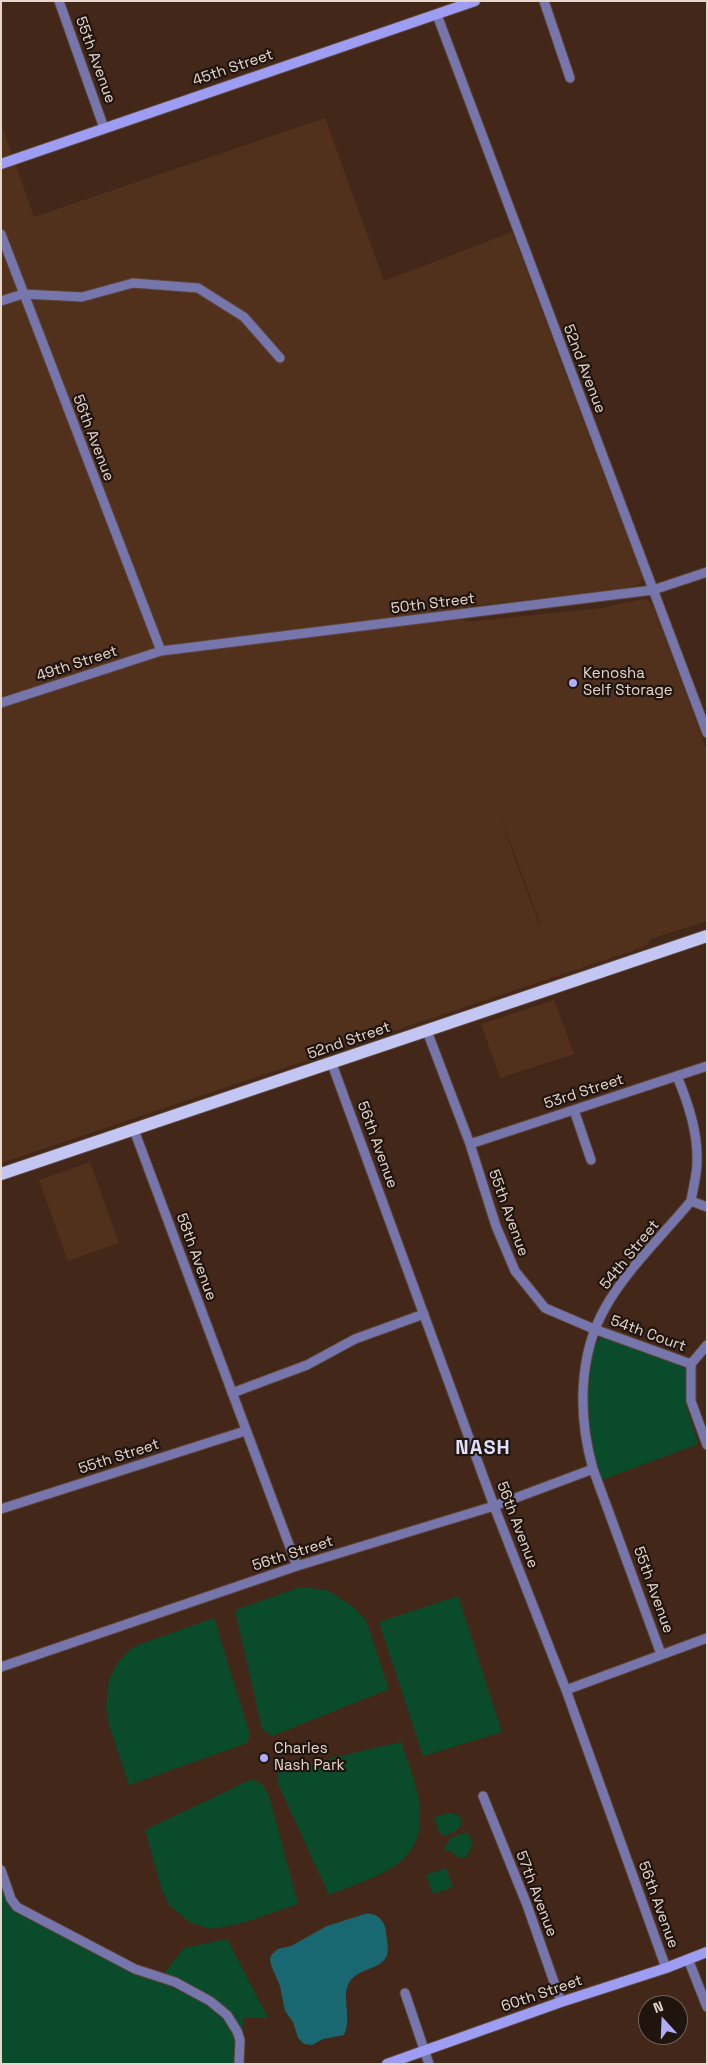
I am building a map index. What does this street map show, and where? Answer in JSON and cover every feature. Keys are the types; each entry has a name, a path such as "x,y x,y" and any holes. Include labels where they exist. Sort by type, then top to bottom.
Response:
{"main road":[{"name":"52nd Street","path":"1,1174 332,1064 707,936"}],"street":[{"name":"55th Avenue","path":"59,1 104,128"},
{"name":"45th Street","path":"1,164 475,1"},
{"path":"544,1 570,78"},
{"name":"52nd Avenue","path":"436,14 707,733"},
{"name":"56th Avenue","path":"1,234 161,651"},
{"path":"1,301 23,294 82,297 133,283 198,288 244,317 280,358"},
{"name":"50th Street","path":"161,651 653,590 707,572"},
{"name":"49th Street","path":"1,703 161,651"},
{"name":"55th Avenue","path":"427,1031 470,1144 496,1226 515,1271 545,1308 594,1329 583,1391 586,1438 593,1469 661,1654"},
{"name":"56th Avenue","path":"332,1064 494,1506 566,1690 666,1968"},
{"name":"53rd Street","path":"470,1144 707,1066"},
{"path":"677,1076 690,1109 697,1162 691,1201 707,1207"},
{"path":"574,1110 591,1160"},
{"name":"58th Avenue","path":"134,1130 297,1566"},
{"name":"54th Street","path":"594,1329 605,1308 628,1276 691,1201"},
{"path":"232,1393 307,1365 354,1339 424,1314"},
{"name":"54th Court","path":"594,1329 691,1364"},
{"path":"707,1345 691,1364 691,1400 707,1445"},
{"name":"55th Street","path":"1,1509 245,1431"},
{"name":"56th Street","path":"1,1667 297,1566 494,1506 593,1469"},
{"path":"566,1690 707,1638"},
{"name":"57th Avenue","path":"484,1796 527,1905 561,2002"},
{"path":"1,1870 11,1899 17,1907 135,1969 162,1977 192,1990 221,2009 233,2022 240,2040 239,2064"},
{"name":"60th Street","path":"387,2064 561,2002 666,1968 707,1952"},
{"name":"56th Avenue","path":"688,1958 707,2007"},
{"path":"405,1993 429,2064"}],"shaded area":[{"path":"325,118 384,281 512,232 643,579 639,584 629,588 464,607 465,622 602,608 643,599 648,600 652,604 707,751 707,921 650,939 648,944 641,948 1,1163 1,123 34,217","holes":["496,804 540,923 539,924"]},
{"path":"554,1000 574,1054 500,1078 481,1024"},
{"path":"90,1162 119,1243 68,1261 39,1180"}],"green space":[{"path":"603,1336 687,1370 686,1405 698,1444 602,1480 592,1447 588,1386 592,1354"},
{"path":"301,1587 327,1590 352,1606 366,1620 389,1689 272,1736 262,1729 235,1610"},
{"path":"458,1596 502,1732 423,1756 379,1622"},
{"path":"214,1618 250,1735 247,1743 129,1785 109,1725 106,1707 109,1680 118,1662 129,1650 141,1644"},
{"path":"401,1742 418,1795 419,1830 414,1845 403,1859 386,1871 329,1895 279,1786 277,1775 280,1770"},
{"path":"252,1779 263,1785 269,1796 298,1904 239,1924 211,1929 189,1922 169,1905 161,1887 145,1830"},
{"path":"448,1813 459,1815 462,1824 457,1830 445,1836 439,1832 434,1817"},
{"path":"467,1832 473,1843 466,1857 458,1858 455,1854 444,1849 450,1838"},
{"path":"446,1868 453,1887 433,1894 426,1875"},
{"path":"1,1870 11,1899 135,1969 163,1974 184,1948 227,1939 268,2018 243,2018 242,2064 1,2064"}],"water":[{"path":"365,1914 377,1916 384,1925 388,1951 385,1959 380,1964 359,1973 348,1985 346,1990 347,2022 344,2035 323,2039 312,2045 304,2044 298,2038 293,2022 285,2011 280,1986 271,1965 270,1959 272,1954 278,1949 291,1946 327,1926"}],"place":[{"name":"Kenosha Self Storage","path":"573,683"},
{"name":"Charles Nash Park","path":"264,1758"}],"district":[{"name":"NASH","path":"483,1449"}]}
